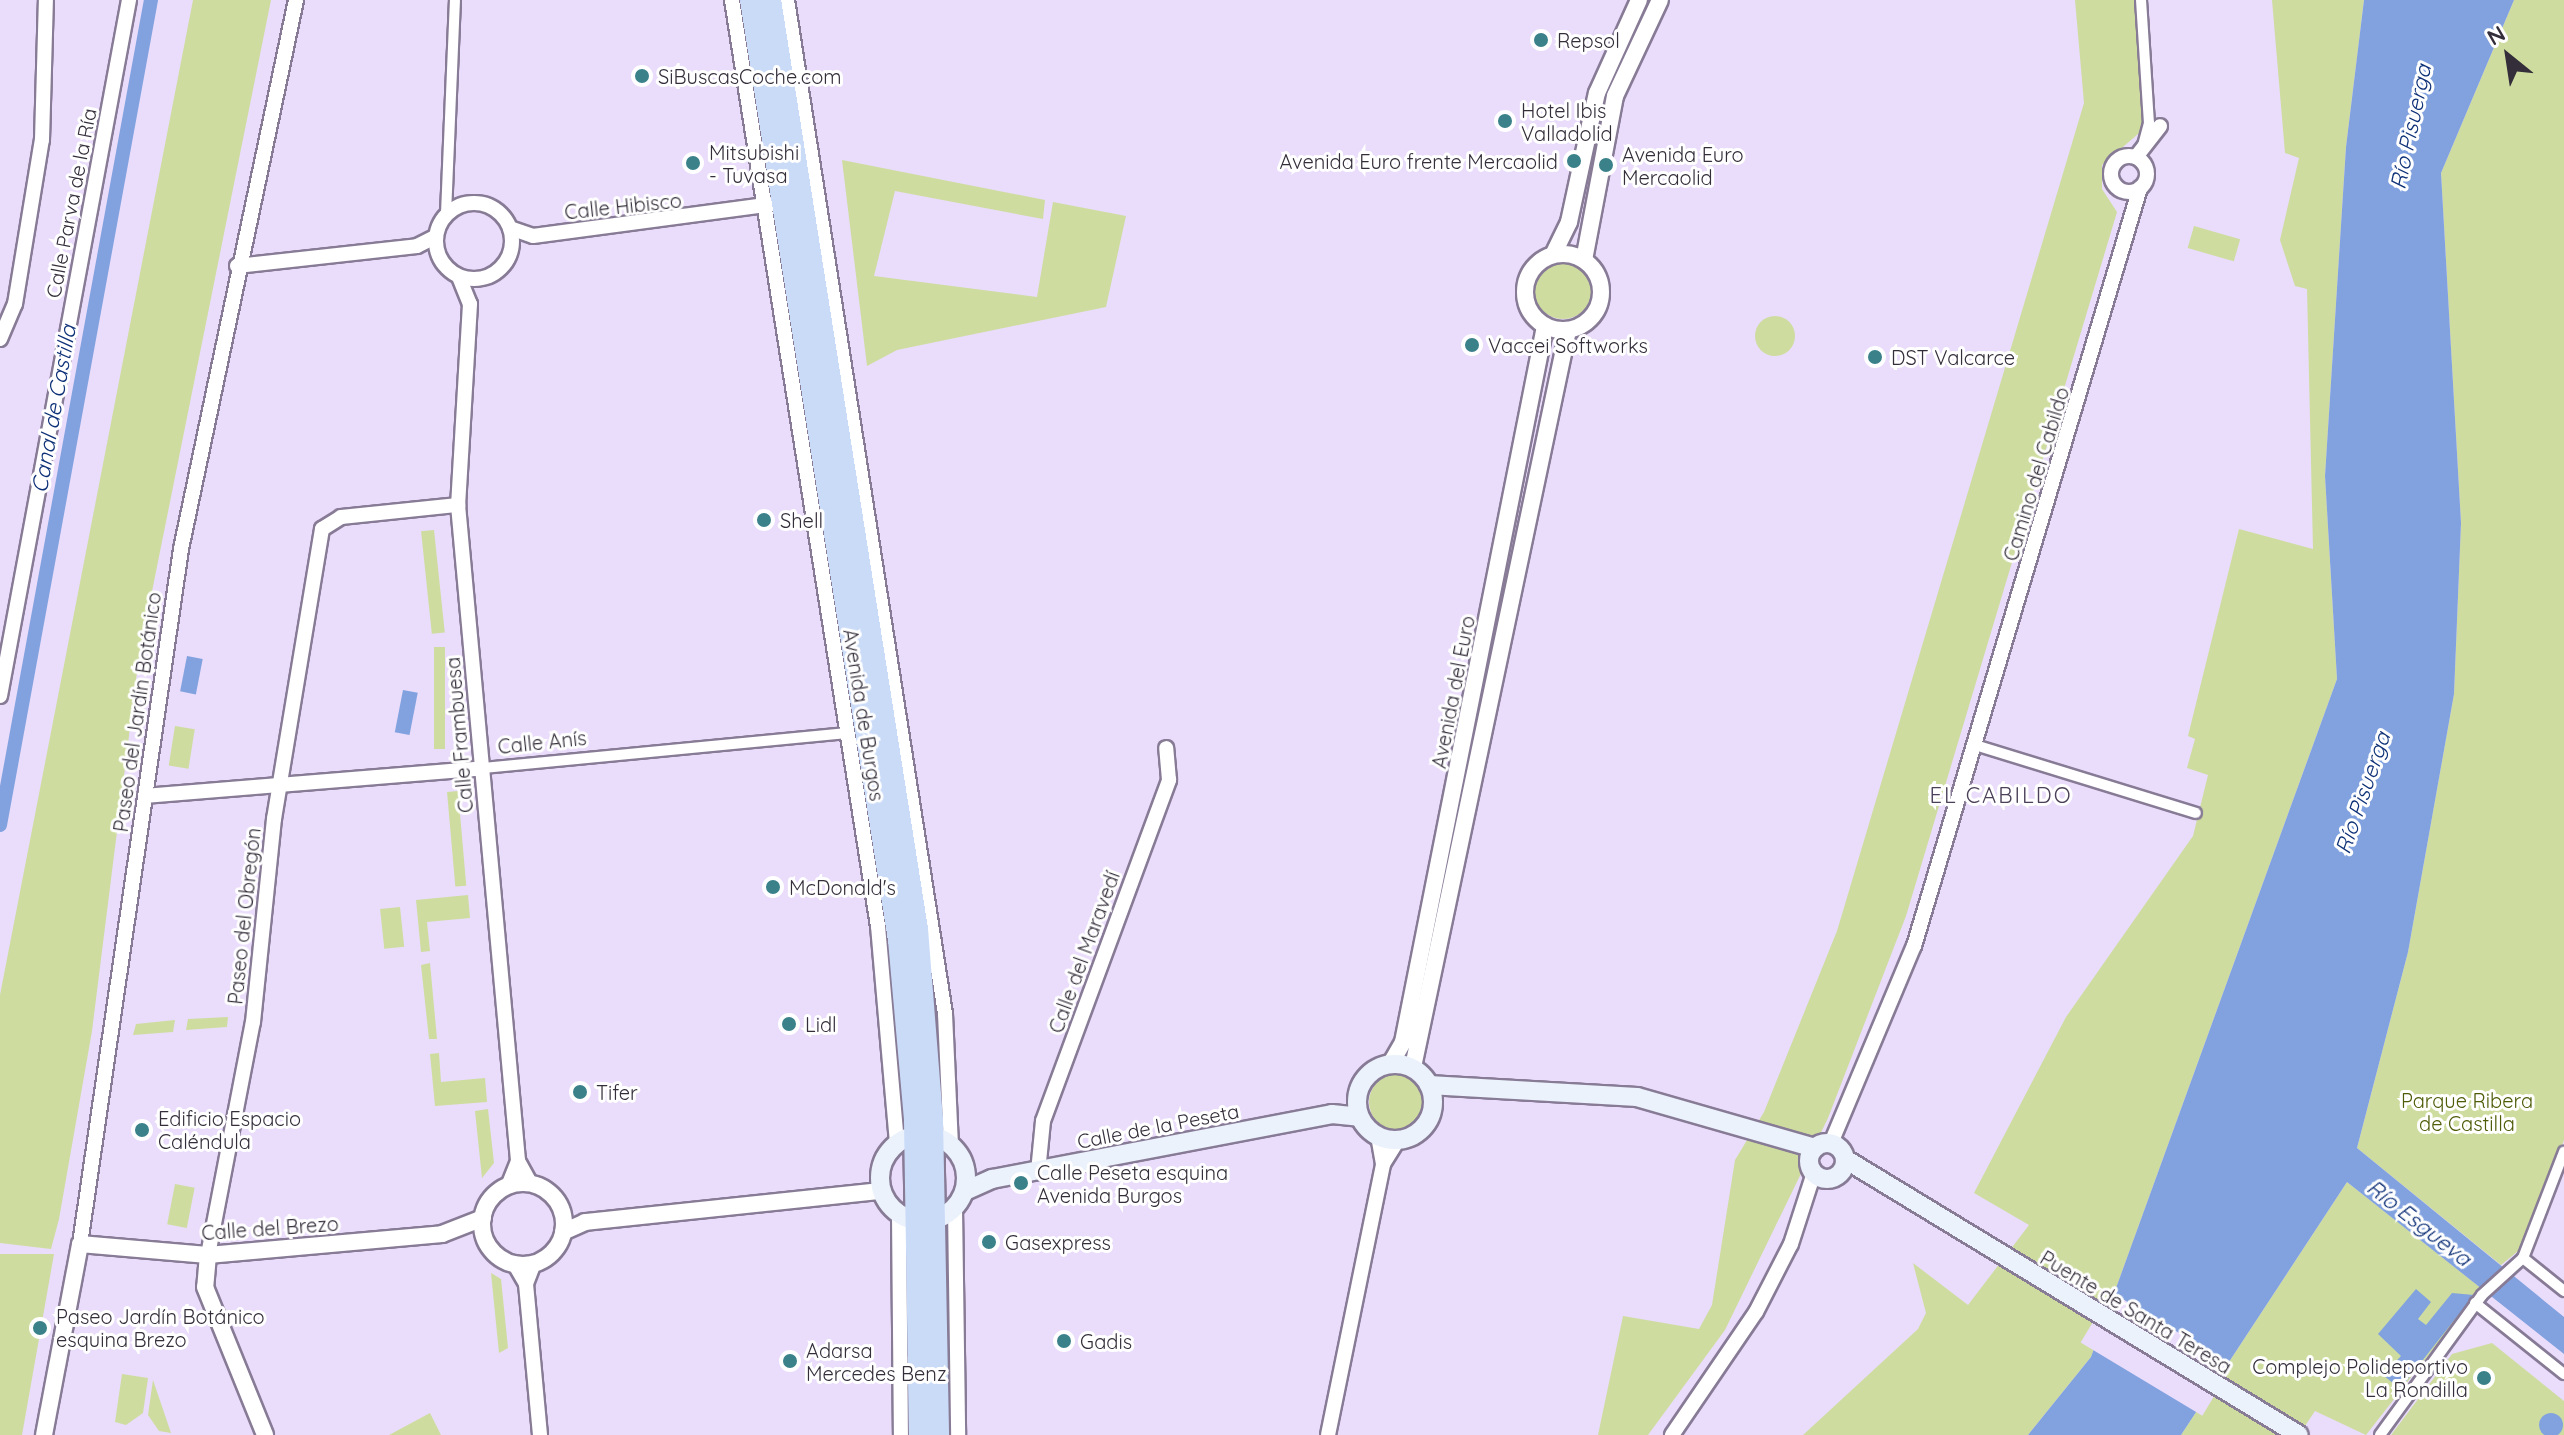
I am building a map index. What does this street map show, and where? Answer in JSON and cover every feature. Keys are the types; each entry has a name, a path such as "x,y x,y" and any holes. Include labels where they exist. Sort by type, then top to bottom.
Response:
{"highway":[{"path":"743,0 759,52"},
{"name":"Avenida de Burgos","path":"751,0 808,355 885,785 917,929 924,1140 917,1219 920,1435"},
{"name":"Avenida de Burgos","path":"770,0 782,74 782,203 845,475 878,740"},
{"path":"782,74 786,0"},
{"name":"Avenida de Burgos","path":"885,785 895,912 924,1140"},
{"name":"Avenida de Burgos","path":"917,1219 938,1435"}],"main road":[{"path":"1391,1063 1413,1067 1431,1093 1422,1129 1398,1140 1378,1136 1358,1109 1365,1077 1391,1063"},
{"path":"1431,1093 1577,1089 1637,1097 1708,1112 1827,1160"},
{"name":"Calle de la Peseta","path":"917,1219 960,1199 992,1179 1358,1109"},
{"path":"917,1219 882,1191 881,1167 924,1140 966,1169 960,1199"},
{"name":"Puente de Santa Teresa","path":"1827,1160 1866,1177 2298,1434"},
{"name":"Calle de la Peseta","path":"966,1169 992,1179"}],"street":[{"path":"0,339 15,304 42,140 46,0"},
{"name":"Calle Parva de la Ría","path":"0,696 129,0"},
{"name":"Paseo del Jardín Botánico","path":"44,1435 80,1244 181,549 237,266 296,0"},
{"path":"437,252 435,237 446,214 455,0"},
{"name":"Avenida de Burgos","path":"732,0 782,203 799,430 860,812 884,990 924,1140"},
{"name":"Avenida de Burgos","path":"786,0 824,224 940,980 924,1140"},
{"path":"1553,255 1584,260 1597,274 1601,296 1588,321 1568,330 1545,326 1530,311 1525,286 1533,268 1553,255 1569,222 1597,93 1639,0"},
{"path":"1584,260 1615,96 1660,0"},
{"path":"2120,189 2140,188 2147,174 2140,155 2149,123 2141,0"},
{"path":"2132,213 2112,168 2119,159 2140,155 2160,126"},
{"name":"Camino del Cabildo","path":"1672,1435 1756,1312 1843,1124 1914,946 2140,188"},
{"path":"782,203 812,198 824,224"},
{"path":"417,246 437,252 459,277 485,277 511,250 510,228 480,203 446,214"},
{"name":"Calle Hibisco","path":"511,250 533,236 782,203"},
{"name":"Calle Hibisco","path":"510,228 533,236"},
{"path":"237,266 417,246 435,237"},
{"name":"Calle Frambuesa","path":"459,277 470,304 458,505 518,1161 530,1183"},
{"name":"Calle Frambuesa","path":"470,304 485,277"},
{"name":"Avenida del Euro","path":"1391,1063 1403,1042 1545,326"},
{"name":"Avenida del Euro","path":"1413,1067 1568,330"},
{"path":"799,430 808,355"},
{"path":"845,475 849,386"},
{"name":"Paseo del Obregón","path":"265,1435 205,1287 208,1255 253,1022 280,782 322,529 341,517 458,505"},
{"path":"856,546 888,635"},
{"path":"844,710 878,740 896,735 901,716"},
{"name":"Calle Anís","path":"145,796 847,733"},
{"path":"1975,745 2196,813"},
{"name":"Calle del Maravedí","path":"1038,1172 1043,1121 1169,780 1166,748"},
{"path":"860,812 885,785 913,811"},
{"path":"884,990 895,912"},
{"path":"917,929 940,980"},
{"path":"1378,1136 1383,1164"},
{"path":"1328,1435 1383,1164 1398,1140"},
{"path":"2380,1435 2478,1299 2509,1263 2523,1258 2564,1152"},
{"name":"Calle Frambuesa","path":"508,1186 518,1161"},
{"path":"514,1263 534,1263 555,1250 563,1232 563,1214 548,1191 530,1183 508,1186 483,1218 486,1241 514,1263 526,1284 540,1435"},
{"path":"563,1232 585,1222 882,1191"},
{"path":"958,1435 956,1360 960,1199"},
{"path":"563,1214 585,1222"},
{"name":"Calle del Brezo","path":"80,1244 208,1255 463,1231 483,1218"},
{"name":"Avenida de Burgos","path":"901,1435 917,1219"},
{"name":"Calle del Brezo","path":"463,1231 486,1241"},
{"path":"2523,1258 2564,1291"},
{"path":"526,1284 534,1263"},
{"path":"2478,1299 2564,1374"},
{"path":"947,1435 956,1360"}],"green space":[{"path":"193,0 271,0 139,656 92,1031 59,1219 51,1249 0,1243 0,995"},
{"path":"2075,0 2137,0 2145,128 2102,165 2102,189 2117,212 1906,916 1828,1118 1725,1330 1648,1435 1598,1435 1623,1316 1699,1329 1712,1305 1735,1160 1764,1112 1837,931 2084,103"},
{"path":"2272,0 2364,0 2346,147 2325,476 2337,679 2091,1357 2028,1435 1803,1435 1918,1329 1926,1313 1913,1263 1968,1305 2029,1225 1974,1193 2066,1017 2193,836 2208,775 2187,768 2195,739 2188,736 2239,529 2313,549 2307,289 2295,286 2280,240 2299,158 2285,153"},
{"name":"Parque Ribera de Castilla","path":"2514,0 2564,0 2564,1140 2523,1247 2501,1265 2357,1148 2408,952 2454,694 2461,523 2441,173"},
{"path":"842,160 1045,200 1043,219 895,191 874,276 1037,297 1053,202 1126,216 1106,307 897,350 867,366"},
{"path":"2194,226 2240,239 2234,261 2188,248"},
{"path":"1563,261 1574,263 1583,270 1590,279 1590,301 1583,310 1574,317 1563,319 1552,317 1543,310 1536,301 1534,290 1536,279 1543,270 1552,263"},
{"path":"1775,316 1789,322 1795,336 1789,350 1775,356 1761,350 1755,336 1761,322"},
{"path":"434,530 445,632 432,634 421,531"},
{"path":"434,647 445,647 445,749 434,749"},
{"path":"175,726 195,729 188,769 169,766"},
{"path":"458,791 466,886 455,887 447,792"},
{"path":"468,895 470,918 427,922 430,951 421,952 416,900"},
{"path":"400,907 404,947 384,949 380,909"},
{"path":"430,963 437,1039 429,1039 421,965"},
{"path":"228,1017 227,1027 186,1030 188,1019"},
{"path":"175,1020 173,1032 133,1035 136,1024"},
{"path":"439,1053 441,1082 485,1078 487,1102 435,1106 430,1054"},
{"path":"1397,1074 1417,1082 1425,1102 1417,1122 1397,1130 1377,1122 1369,1102 1377,1082"},
{"path":"488,1109 494,1163 482,1178 475,1111"},
{"path":"2347,1182 2481,1288 2366,1435 2315,1411 2299,1435 2181,1435"},
{"path":"175,1184 195,1188 187,1228 167,1224"},
{"path":"0,1254 54,1254 22,1435 0,1435"},
{"path":"491,1273 501,1279 508,1348 499,1353"},
{"name":"Complejo Polideportivo La Rondilla","path":"2492,1343 2564,1401 2564,1435 2391,1435 2452,1354"},
{"path":"122,1374 148,1378 143,1413 126,1425 115,1422"},
{"path":"153,1380 171,1433 159,1431 148,1415"},
{"path":"430,1413 441,1435 389,1435"}],"water":[{"path":"2364,0 2514,0 2441,173 2461,523 2454,694 2408,952 2357,1148 2564,1317 2564,1354 2347,1182 2181,1435 2028,1435 2091,1357 2337,679 2325,476 2346,147"},
{"path":"187,656 203,659 196,694 180,691"},
{"path":"403,690 418,693 410,735 395,732"},
{"path":"2416,1289 2431,1302 2418,1319 2426,1325 2452,1293 2474,1295 2400,1389 2383,1375 2401,1356 2378,1334"},
{"path":"2546,1413 2556,1413 2563,1420 2563,1430 2556,1437 2546,1437 2539,1430 2539,1420"}],"pier":[{"path":"2111,1292 2233,1365 2202,1416 2081,1343"}],"waterway":[{"name":"Canal de Castilla","path":"0,825 151,0"}],"place":[{"name":"Repsol","path":"1541,40"},
{"name":"SiBuscasCoche.com","path":"642,76"},
{"name":"Hotel Ibis Valladolid","path":"1505,121"},
{"name":"Avenida Euro frente Mercaolid","path":"1574,161"},
{"name":"Mitsubishi - Tuvasa","path":"693,163"},
{"name":"Avenida Euro Mercaolid","path":"1606,165"},
{"name":"Vaccei Softworks","path":"1472,345"},
{"name":"DST Valcarce","path":"1875,357"},
{"name":"Shell","path":"764,520"},
{"name":"McDonald's","path":"773,887"},
{"name":"Lidl","path":"789,1024"},
{"name":"Tifer","path":"580,1092"},
{"name":"Edificio Espacio Caléndula","path":"142,1130"},
{"name":"Calle Peseta esquina Avenida Burgos","path":"1021,1183"},
{"name":"Gasexpress","path":"989,1242"},
{"name":"Paseo Jardín Botánico esquina Brezo","path":"40,1328"},
{"name":"Gadis","path":"1064,1341"},
{"name":"Adarsa Mercedes Benz","path":"790,1361"},
{"name":"Complejo Polideportivo La Rondilla","path":"2484,1378"}],"district":[{"name":"EL CABILDO","path":"2001,796"}],"water label":[{"name":"Río Pisuerga","path":"2411,127"},
{"name":"Río Pisuerga","path":"2363,793"},
{"name":"Río Esgueva","path":"2419,1223"}]}
